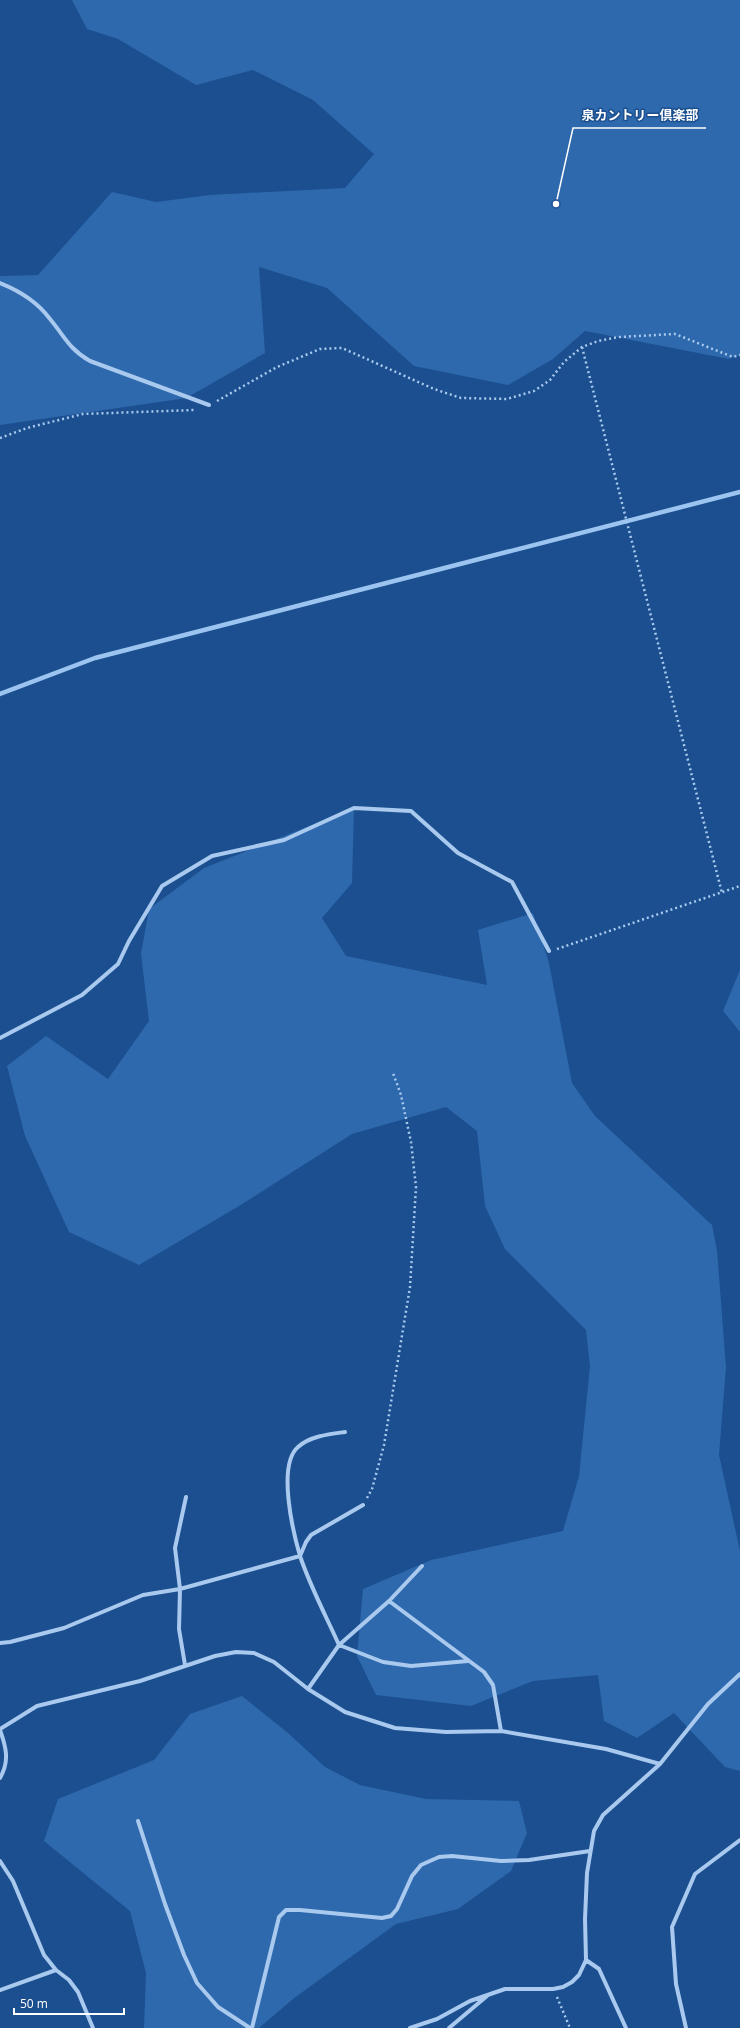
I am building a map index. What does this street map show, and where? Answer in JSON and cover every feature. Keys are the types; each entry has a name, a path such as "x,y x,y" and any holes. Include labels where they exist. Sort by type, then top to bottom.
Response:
{"street":[{"path":"0,283 32,299 50,318 77,353 90,361 209,405"},
{"path":"0,1038 82,995 118,964 129,941 162,886 212,856 284,840 354,808 411,811 458,853 512,882 549,951"},
{"path":"345,1432 313,1439 298,1447 291,1458 287,1482 289,1504 300,1556 339,1645 383,1662 411,1666 468,1661"},
{"path":"184,1665 179,1628 180,1589 175,1548 186,1498"},
{"path":"300,1556 311,1535 363,1505"},
{"path":"0,1643 10,1642 64,1628 143,1595 180,1589 300,1556"},
{"path":"308,1689 339,1645 389,1601 422,1566"},
{"path":"389,1601 484,1672 493,1685 501,1731"},
{"path":"0,1778 4,1771 7,1757 0,1729 37,1706 140,1681 184,1665 236,1652 254,1653 274,1662 308,1689 345,1712 395,1728 446,1732 501,1731 606,1749 660,1764"},
{"path":"410,2028 438,2019 470,2001 489,1994 505,1989 553,1989 563,1987 572,1982 579,1975 586,1960 585,1919 590,1851 594,1831 602,1815 660,1764 708,1704 740,1674"},
{"path":"138,1820 165,1904 184,1955 197,1984 218,2007 251,2028 279,1917 286,1910 382,1918 391,1916 397,1909 412,1876 421,1865 439,1857 452,1856 501,1861 529,1860 590,1851"},
{"path":"686,2028 676,1984 672,1927 695,1874 740,1840"},
{"path":"0,1861 13,1881 44,1954 56,1970 69,1980 78,1992 93,2028"},
{"path":"586,1960 599,1969 626,2028"},
{"path":"0,1990 56,1970"},
{"path":"448,2028 489,1994"}],"path":[{"path":"0,438 27,428 83,414 104,412 189,411 209,405 291,361 320,349 342,348 434,389 461,398 507,399 534,391 550,380 564,362 582,348 598,341 619,337 675,334 733,357 740,355"},
{"path":"582,348 722,893"},
{"path":"549,951 561,949 740,886"},
{"path":"363,1505 372,1489 384,1445 410,1279 416,1187 401,1095 393,1073"},
{"path":"553,1989 570,2028"}],"shaded area":[{"path":"72,0 740,0 740,355 729,359 585,331 553,359 508,385 414,366 327,288 259,267 265,353 186,398 0,425 0,276 38,275 112,192 156,202 210,195 345,188 374,154 313,100 253,70 196,85 118,39 87,29"},
{"path":"354,808 352,883 322,918 346,956 487,985 478,930 533,913 549,963 572,1083 595,1116 712,1225 717,1250 726,1367 719,1455 740,1551 740,1771 725,1767 674,1713 637,1738 604,1721 598,1675 533,1681 471,1706 376,1695 357,1656 363,1589 431,1560 563,1531 579,1476 590,1366 586,1330 505,1249 485,1206 477,1131 446,1107 352,1134 239,1206 139,1265 69,1232 25,1136 7,1066 46,1036 108,1079 149,1021 141,954 149,909 204,868"},
{"path":"740,970 740,1032 723,1011"},
{"path":"242,1696 288,1733 325,1767 360,1785 426,1799 519,1801 527,1833 511,1871 458,1909 396,1924 293,1999 259,2028 144,2028 146,1973 130,1911 44,1841 58,1799 154,1760 190,1714"}],"waterway":[{"path":"0,694 95,658 740,492"}],"place":[{"name":"泉カントリー倶楽部","path":"556,204"}]}
